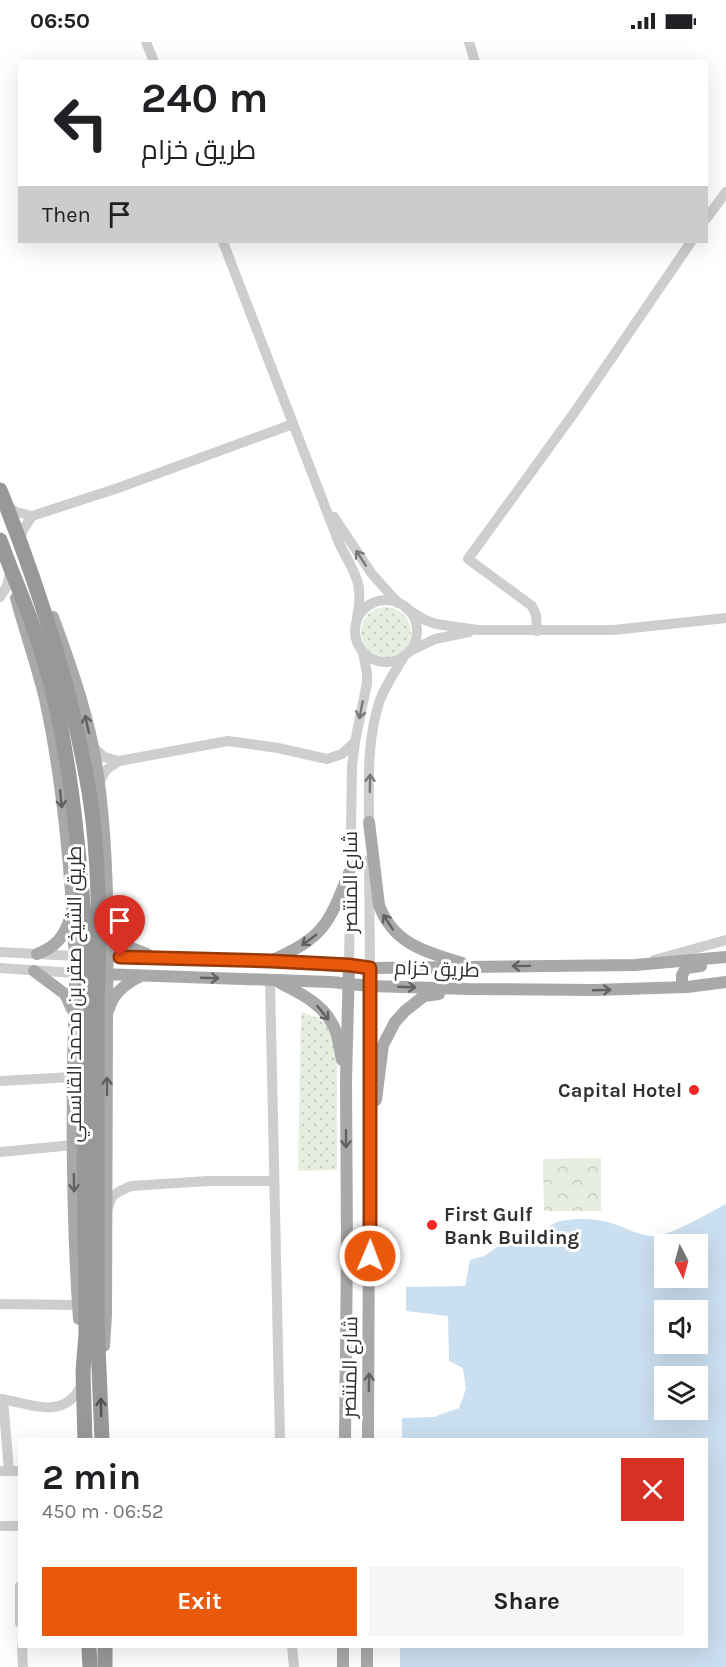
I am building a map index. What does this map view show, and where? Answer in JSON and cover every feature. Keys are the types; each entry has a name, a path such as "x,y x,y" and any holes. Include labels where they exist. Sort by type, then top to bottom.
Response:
{"highway":[{"name":"طريق الشيخ صقر بن محمد القاسمي","path":"0,490 27,559 72,712 89,792 98,885 92,939 91,1001 97,1322 102,1438"},
{"name":"طريق الشيخ صقر بن محمد القاسمي","path":"0,540 43,656 57,713 67,764 92,939"},
{"name":"طريق الشيخ صقر بن محمد القاسمي","path":"85,1438 84,1126 91,1001"},
{"path":"89,1648 90,1667"},
{"path":"105,1648 105,1667"}],"main road":[{"path":"27,559 46,598 71,666 85,714 99,783 104,836 108,975 106,1315 101,1375"},
{"path":"8,565 50,726 59,784 72,911 75,956 74,1216 83,1377"},
{"path":"369,822 380,904 383,915 392,929 405,942 421,951 474,967"},
{"path":"271,961 305,943 325,926 333,913 349,873"},
{"path":"37,954 58,942 68,926 72,911"},
{"path":"107,921 123,945 160,958"},
{"name":"طريق خزام","path":"75,956 271,961 370,968 635,965 726,957"},
{"path":"682,987 682,975 686,969 726,963"},
{"name":"شارع المنتصر","path":"346,1080 349,965"},
{"name":"شارع المنتصر","path":"368,1438 370,968"},
{"path":"34,971 52,982 65,994 73,1012"},
{"name":"طريق خزام","path":"75,973 468,990 594,990 682,987 726,982"},
{"path":"107,1016 111,1003 123,986 139,978 152,976"},
{"path":"273,981 305,996 323,1011 336,1031 346,1080 345,1438"},
{"path":"369,1143 383,1045 395,1022 424,996 468,990"},
{"path":"343,1648 343,1667"},
{"path":"367,1648 367,1667"}],"street":[{"path":"146,42 153,60"},
{"path":"469,42 474,60"},
{"path":"708,215 726,192"},
{"path":"223,243 339,543 359,582 361,596 355,636 363,653 380,662 390,662 435,639 478,630"},
{"path":"537,630 536,615 532,606 468,559 574,413 690,243"},
{"path":"7,507 32,516 118,488 293,424"},
{"path":"321,496 372,574 413,616 417,636 407,653"},
{"path":"20,541 23,530 32,516"},
{"path":"8,565 7,586 0,599 11,604 20,612"},
{"path":"357,618 370,604 389,600 436,624 478,630 615,630 726,618"},
{"name":"شارع المنتصر","path":"349,965 352,766 367,683 363,653"},
{"name":"شارع المنتصر","path":"370,968 370,738 381,699 389,681 407,653"},
{"path":"92,746 104,758 119,761 228,741 268,746 327,759 342,754 355,742"},
{"path":"99,783 106,770 119,761"},
{"path":"635,965 726,940"},
{"path":"0,952 75,956"},
{"path":"0,968 75,973"},
{"path":"273,981 274,1181 280,1438"},
{"path":"0,1081 73,1077"},
{"path":"0,1152 73,1145"},
{"path":"106,1211 112,1197 131,1186 208,1181 274,1181"},
{"path":"0,1305 78,1305"},
{"path":"9,1471 2,1399 36,1408 56,1406 67,1403 77,1394 83,1377"},
{"path":"67,1403 84,1416"},
{"path":"0,1526 18,1526"},
{"path":"22,1648 23,1667"},
{"path":"291,1648 294,1667"}],"green space":[{"path":"386,607 395,609 406,618 411,632 409,641 400,652 386,657 377,655 366,646 361,632 363,623 372,612"},
{"path":"301,1012 316,1017 329,1028 337,1049 337,1170 298,1171"},
{"path":"601,1158 601,1211 544,1211 543,1159"}],"water":[{"path":"726,1204 726,1667 400,1667 400,1648 708,1648 708,1438 402,1438 402,1418 434,1417 459,1408 466,1389 463,1368 449,1361 448,1316 406,1311 406,1287 465,1286 470,1260 484,1256 506,1241 540,1242 550,1226 563,1221 581,1219 600,1220 654,1236 654,1288 708,1288 708,1234 665,1234"}],"place":[{"name":"Capital Hotel","path":"694,1090"},
{"name":"First Gulf Bank Building","path":"432,1225"}],"route":[{"path":"120,957 271,961 370,968 370,1256"}]}
